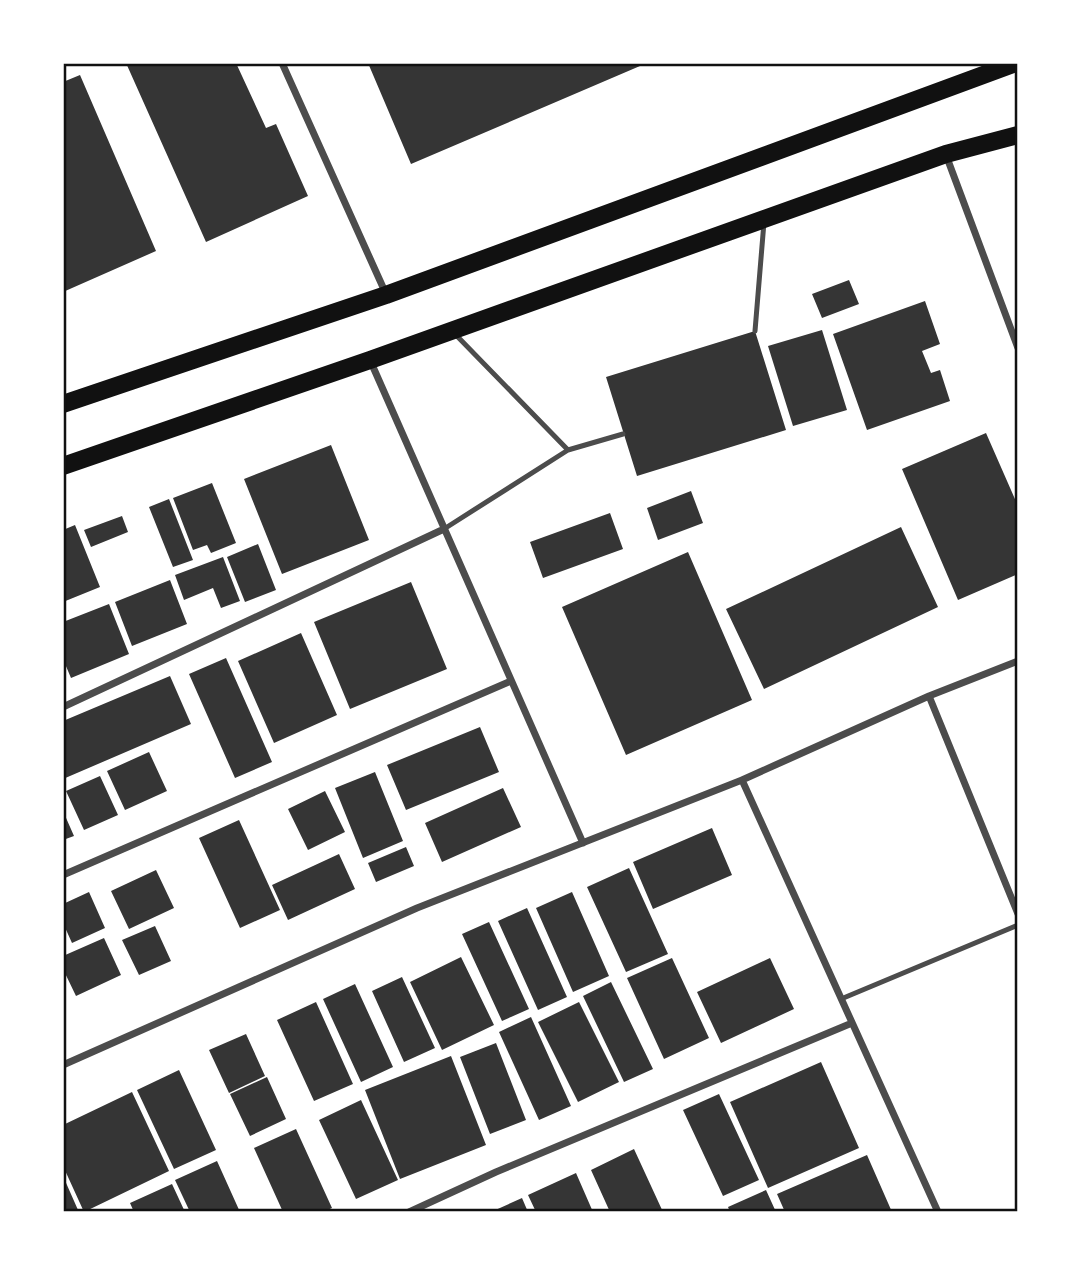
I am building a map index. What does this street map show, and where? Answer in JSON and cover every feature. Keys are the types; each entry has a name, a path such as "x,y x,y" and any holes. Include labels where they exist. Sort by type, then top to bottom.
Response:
{"main road":[{"path":"63,404 386,295 1016,63"},
{"path":"63,466 370,360 946,154 1018,135"}],"street":[{"path":"282,63 386,295"},
{"path":"946,154 1018,348"},
{"path":"370,360 583,843"},
{"path":"63,707 444,529"},
{"path":"63,1065 417,908 742,780 929,696 1018,661"},
{"path":"63,874 511,681"},
{"path":"929,696 1018,914"},
{"path":"742,780 938,1212"},
{"path":"409,1212 496,1172 852,1023"}],"lane":[{"path":"755,331 764,219"},
{"path":"452,331 568,450"},
{"path":"444,529 568,450 623,433"},
{"path":"841,999 1018,925"}],"building":[{"path":"126,63 236,63 266,128 276,124 308,196 206,242"},
{"path":"368,63 647,63 411,164"},
{"path":"80,75 156,251 63,292 63,82"},
{"path":"849,280 859,304 822,318 812,294"},
{"path":"925,301 940,344 922,351 931,373 940,370 950,401 867,430 833,334"},
{"path":"822,330 847,410 793,426 768,346"},
{"path":"755,331 786,430 637,476 606,377"},
{"path":"986,433 1018,506 1018,574 958,600 902,469"},
{"path":"331,445 369,540 282,574 244,479"},
{"path":"212,483 236,543 211,553 207,545 193,550 173,498"},
{"path":"691,491 703,523 658,540 647,508"},
{"path":"169,499 193,560 173,567 149,507"},
{"path":"610,513 623,549 543,578 530,542"},
{"path":"122,516 128,532 91,547 84,530"},
{"path":"75,525 100,587 63,602 63,530"},
{"path":"901,527 938,607 764,689 726,609"},
{"path":"258,544 276,590 245,602 227,557"},
{"path":"688,552 752,700 626,755 562,607"},
{"path":"223,557 240,601 221,608 213,588 184,600 175,575"},
{"path":"170,580 187,624 132,646 115,602"},
{"path":"411,582 447,669 350,709 314,622"},
{"path":"109,604 129,654 71,678 63,659 63,622"},
{"path":"301,633 337,715 274,743 238,661"},
{"path":"226,658 272,762 235,778 189,674"},
{"path":"170,676 191,724 63,779 63,721"},
{"path":"480,727 499,772 406,810 387,765"},
{"path":"149,752 167,791 125,810 107,771"},
{"path":"375,772 403,841 363,858 335,788"},
{"path":"100,776 118,815 84,830 66,791"},
{"path":"503,788 521,827 442,862 425,823"},
{"path":"325,791 345,832 308,850 288,809"},
{"path":"63,811 74,836 63,840"},
{"path":"239,820 280,910 240,928 199,838"},
{"path":"712,828 732,875 653,909 633,862"},
{"path":"406,847 414,866 376,882 368,863"},
{"path":"339,854 355,889 288,920 272,885"},
{"path":"629,868 668,954 626,972 587,887"},
{"path":"156,870 174,908 129,929 111,891"},
{"path":"89,892 105,928 72,943 63,923 63,904"},
{"path":"572,892 609,976 573,992 536,908"},
{"path":"527,908 567,997 538,1010 498,921"},
{"path":"489,922 529,1009 502,1021 462,934"},
{"path":"155,926 171,961 139,975 122,940"},
{"path":"104,938 121,975 76,996 63,969 63,956"},
{"path":"461,957 494,1025 442,1050 410,982"},
{"path":"672,958 709,1038 664,1059 627,978"},
{"path":"770,958 794,1009 721,1043 697,992"},
{"path":"402,977 435,1048 404,1062 372,991"},
{"path":"611,982 653,1069 624,1082 583,996"},
{"path":"355,984 393,1067 361,1082 323,999"},
{"path":"316,1002 353,1084 314,1101 277,1020"},
{"path":"579,1002 619,1082 578,1102 538,1022"},
{"path":"531,1017 571,1106 539,1120 499,1032"},
{"path":"246,1034 265,1076 229,1093 209,1050"},
{"path":"496,1043 526,1120 490,1134 460,1057"},
{"path":"451,1056 486,1145 400,1179 365,1090"},
{"path":"821,1062 859,1148 768,1188 730,1102"},
{"path":"179,1070 216,1150 174,1169 137,1090"},
{"path":"267,1077 286,1119 250,1136 230,1094"},
{"path":"132,1092 169,1171 84,1212 63,1166 63,1125"},
{"path":"719,1094 759,1180 723,1196 683,1110"},
{"path":"361,1100 398,1180 356,1199 319,1120"},
{"path":"296,1129 332,1208 323,1212 283,1212 254,1148"},
{"path":"634,1149 663,1212 610,1212 591,1170"},
{"path":"867,1155 892,1212 785,1212 777,1194"},
{"path":"217,1161 240,1212 190,1212 175,1180"},
{"path":"576,1173 593,1212 536,1212 528,1195"},
{"path":"63,1176 78,1210 73,1212 63,1212"},
{"path":"172,1184 185,1212 134,1212 130,1203"},
{"path":"766,1190 776,1212 730,1212 728,1207"},
{"path":"522,1198 528,1212 491,1212"}]}
